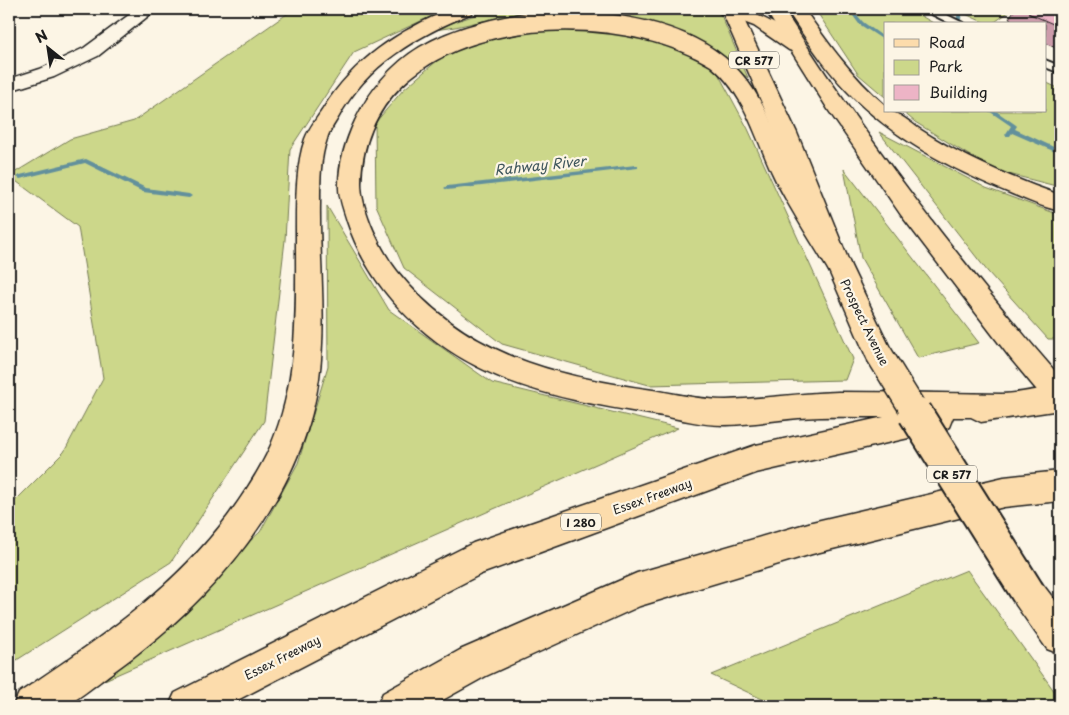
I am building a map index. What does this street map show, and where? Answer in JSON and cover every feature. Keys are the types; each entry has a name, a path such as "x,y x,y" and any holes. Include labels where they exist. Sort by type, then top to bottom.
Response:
{"main road":[{"path":"32,706 133,636 192,584 240,528 272,475 295,422 304,384 309,346 308,198 316,139 339,96 363,68 387,48 424,27 465,9"},
{"path":"729,9 760,22 796,46"},
{"name":"Prospect Avenue","path":"729,9 786,133 838,264 879,354 1028,593 1060,636"},
{"name":"CR 577","path":"774,9 835,107 886,178 1008,336 1060,397"},
{"path":"795,9 833,63 855,88 900,126 935,148 979,171 1026,191 1060,202"},
{"path":"838,264 786,180 751,101 736,79 718,61 695,47 645,26 618,20 560,15 506,20 456,35 429,48 413,60 384,89 364,116 355,146 349,184 359,226 377,264 399,292 441,331 486,358 538,379 608,396 715,412 812,405 998,405"},
{"name":"Essex Freeway","path":"188,706 473,560 756,459 998,405 1060,397"},
{"path":"396,706 473,663 637,590 841,531 1004,492 1060,486"}],"street":[{"path":"9,86 47,73 91,52 148,9"}],"lane":[{"path":"927,9 956,22"},
{"path":"1046,63 1060,70"}],"green space":[{"path":"294,9 447,9 354,52 290,149 285,240 264,421 171,562 9,665 9,507 64,452 103,378 78,227 9,176 70,139 134,121"},
{"path":"493,9 714,10 721,15 748,78 693,37 618,13 535,10 428,31"},
{"path":"815,9 909,9 932,22 884,22 884,96 858,74"},
{"path":"955,9 1013,9 995,22 983,22"},
{"path":"508,28 651,32 714,66 748,129 853,359 845,380 649,385 502,344 404,268 376,205 375,123 403,90 453,47"},
{"path":"1046,82 1060,89 1060,187 993,170 915,122 903,112 1046,112"},
{"path":"879,132 986,188 1060,215 1060,339 1048,339 988,272"},
{"path":"844,169 979,343 918,358 861,258"},
{"path":"327,206 389,310 492,383 678,428 91,686 260,532 298,463 328,366"},
{"path":"967,570 1060,699 1060,706 777,706 711,675"}],"building":[{"path":"1025,9 1060,9 1060,27 1028,13 1031,11"}],"waterway":[{"path":"850,9 861,23 884,39"},
{"name":"Rahway River","path":"958,22 961,9"},
{"name":"Rahway River","path":"993,112 1014,126 1011,130"},
{"name":"Rahway River","path":"1008,135 1011,130"},
{"path":"1011,130 1060,152"},
{"name":"Rahway River","path":"20,177 86,161 145,190 189,196"},
{"name":"Rahway River","path":"447,188 636,167"}]}
